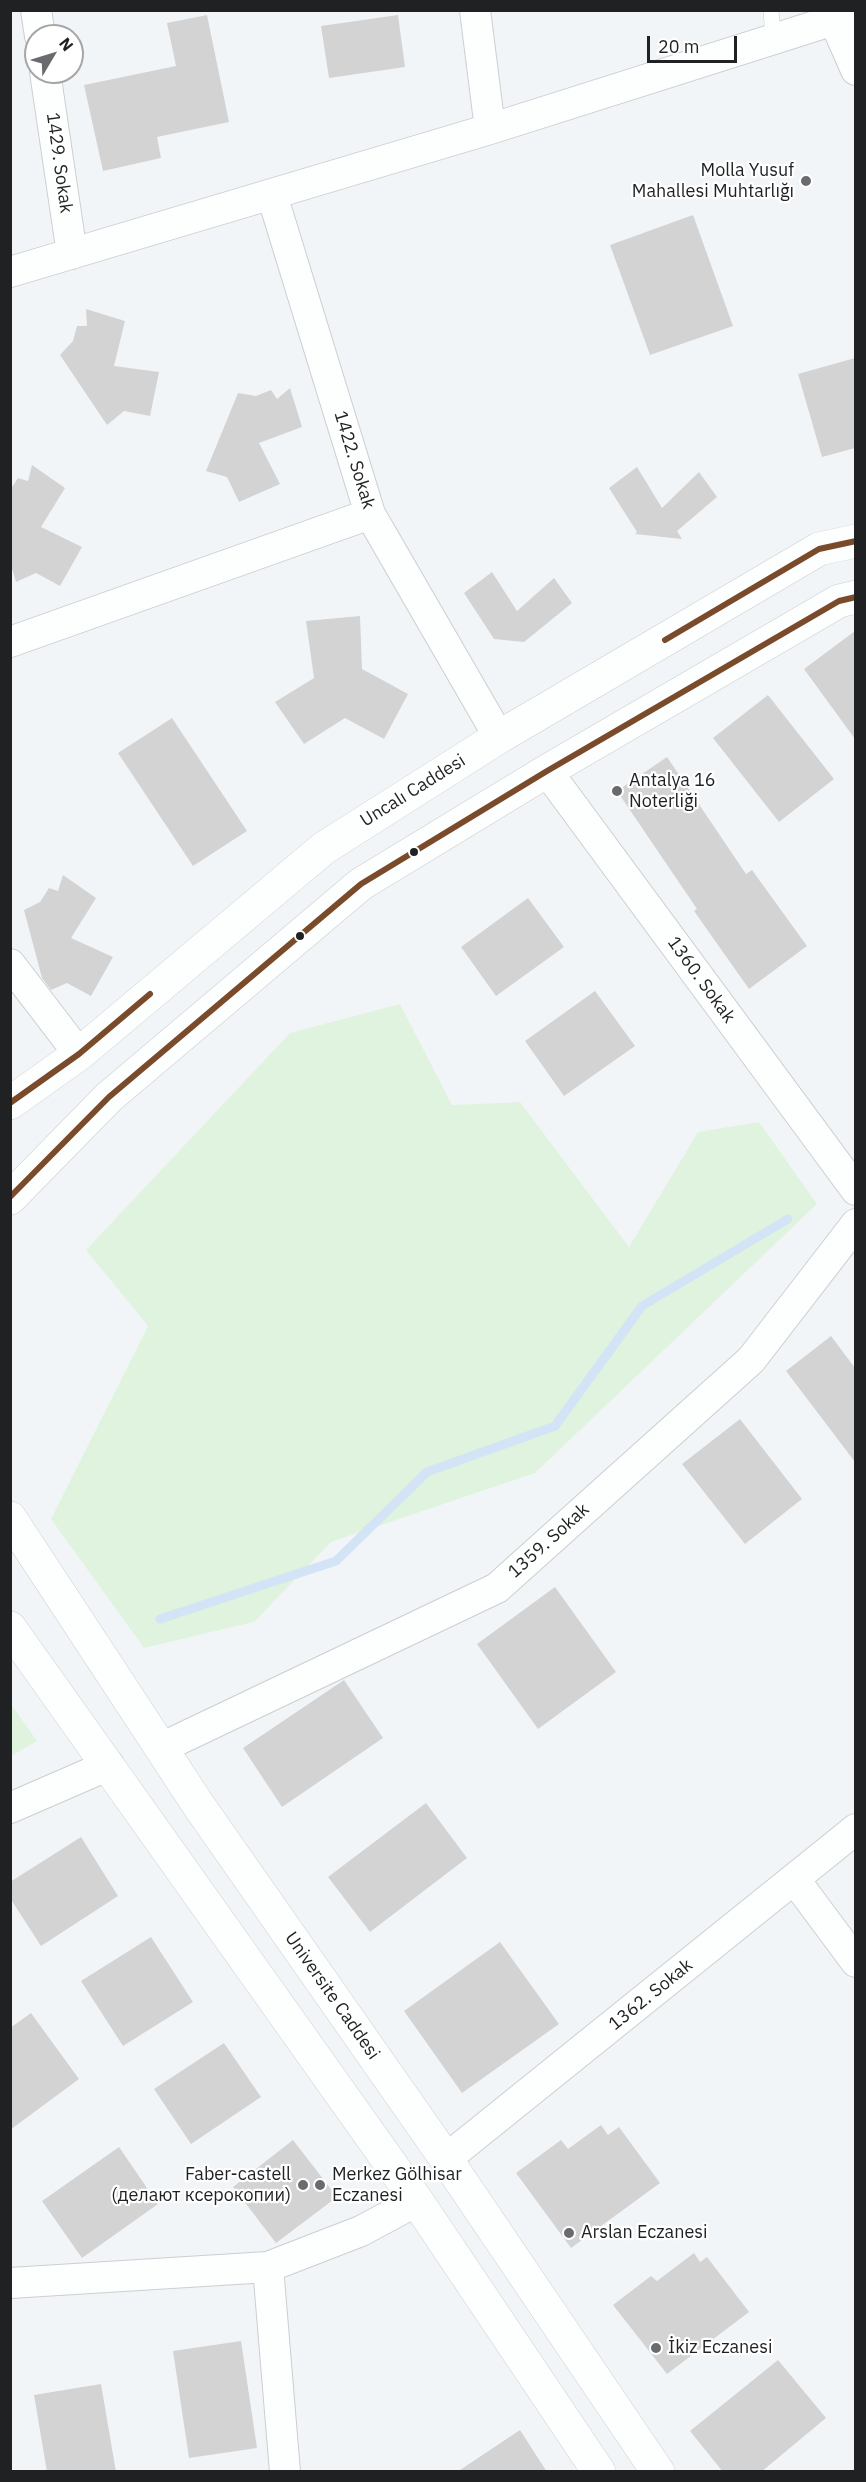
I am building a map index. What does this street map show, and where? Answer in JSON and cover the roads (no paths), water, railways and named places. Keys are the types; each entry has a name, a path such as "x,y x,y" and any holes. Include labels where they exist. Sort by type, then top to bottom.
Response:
{"street":[{"path":"474,10 490,129"},
{"path":"10,272 490,129 772,25 841,15 855,70"},
{"name":"1429. Sokak","path":"47,84 72,254"},
{"name":"1422. Sokak","path":"272,195 370,514 499,737"},
{"path":"10,642 370,514"},
{"name":"Uncalı Caddesi","path":"10,1103 79,1054 324,848 499,737 819,549 855,542"},
{"path":"10,1198 109,1097 361,884 547,771 839,601 855,597"},
{"name":"1360. Sokak","path":"547,771 855,1190"},
{"path":"10,964 79,1054"},
{"name":"1359. Sokak","path":"161,1748 497,1588 751,1360 855,1224"},
{"name":"Universite Caddesi","path":"10,1518 161,1748 446,2159 658,2472"},
{"path":"10,1628 417,2201 599,2472"},
{"path":"10,1808 109,1765"},
{"name":"1362. Sokak","path":"446,2159 795,1880 855,1829"},
{"path":"795,1880 855,1962"},
{"path":"10,2283 268,2266 361,2231 417,2201"},
{"path":"268,2266 285,2472"}],"waterway":[{"path":"160,1619 336,1561 427,1472 555,1426 642,1306 788,1219"}],"place":[{"name":"Molla Yusuf Mahallesi Muhtarlığı","path":"806,181"},
{"name":"Antalya 16 Noterliği","path":"617,791"},
{"name":"Faber-castell (делают ксерокопии)","path":"303,2185"},
{"name":"Merkez Gölhisar Eczanesi","path":"320,2185"},
{"name":"Arslan Eczanesi","path":"569,2233"},
{"name":"İkiz Eczanesi","path":"656,2348"}]}
